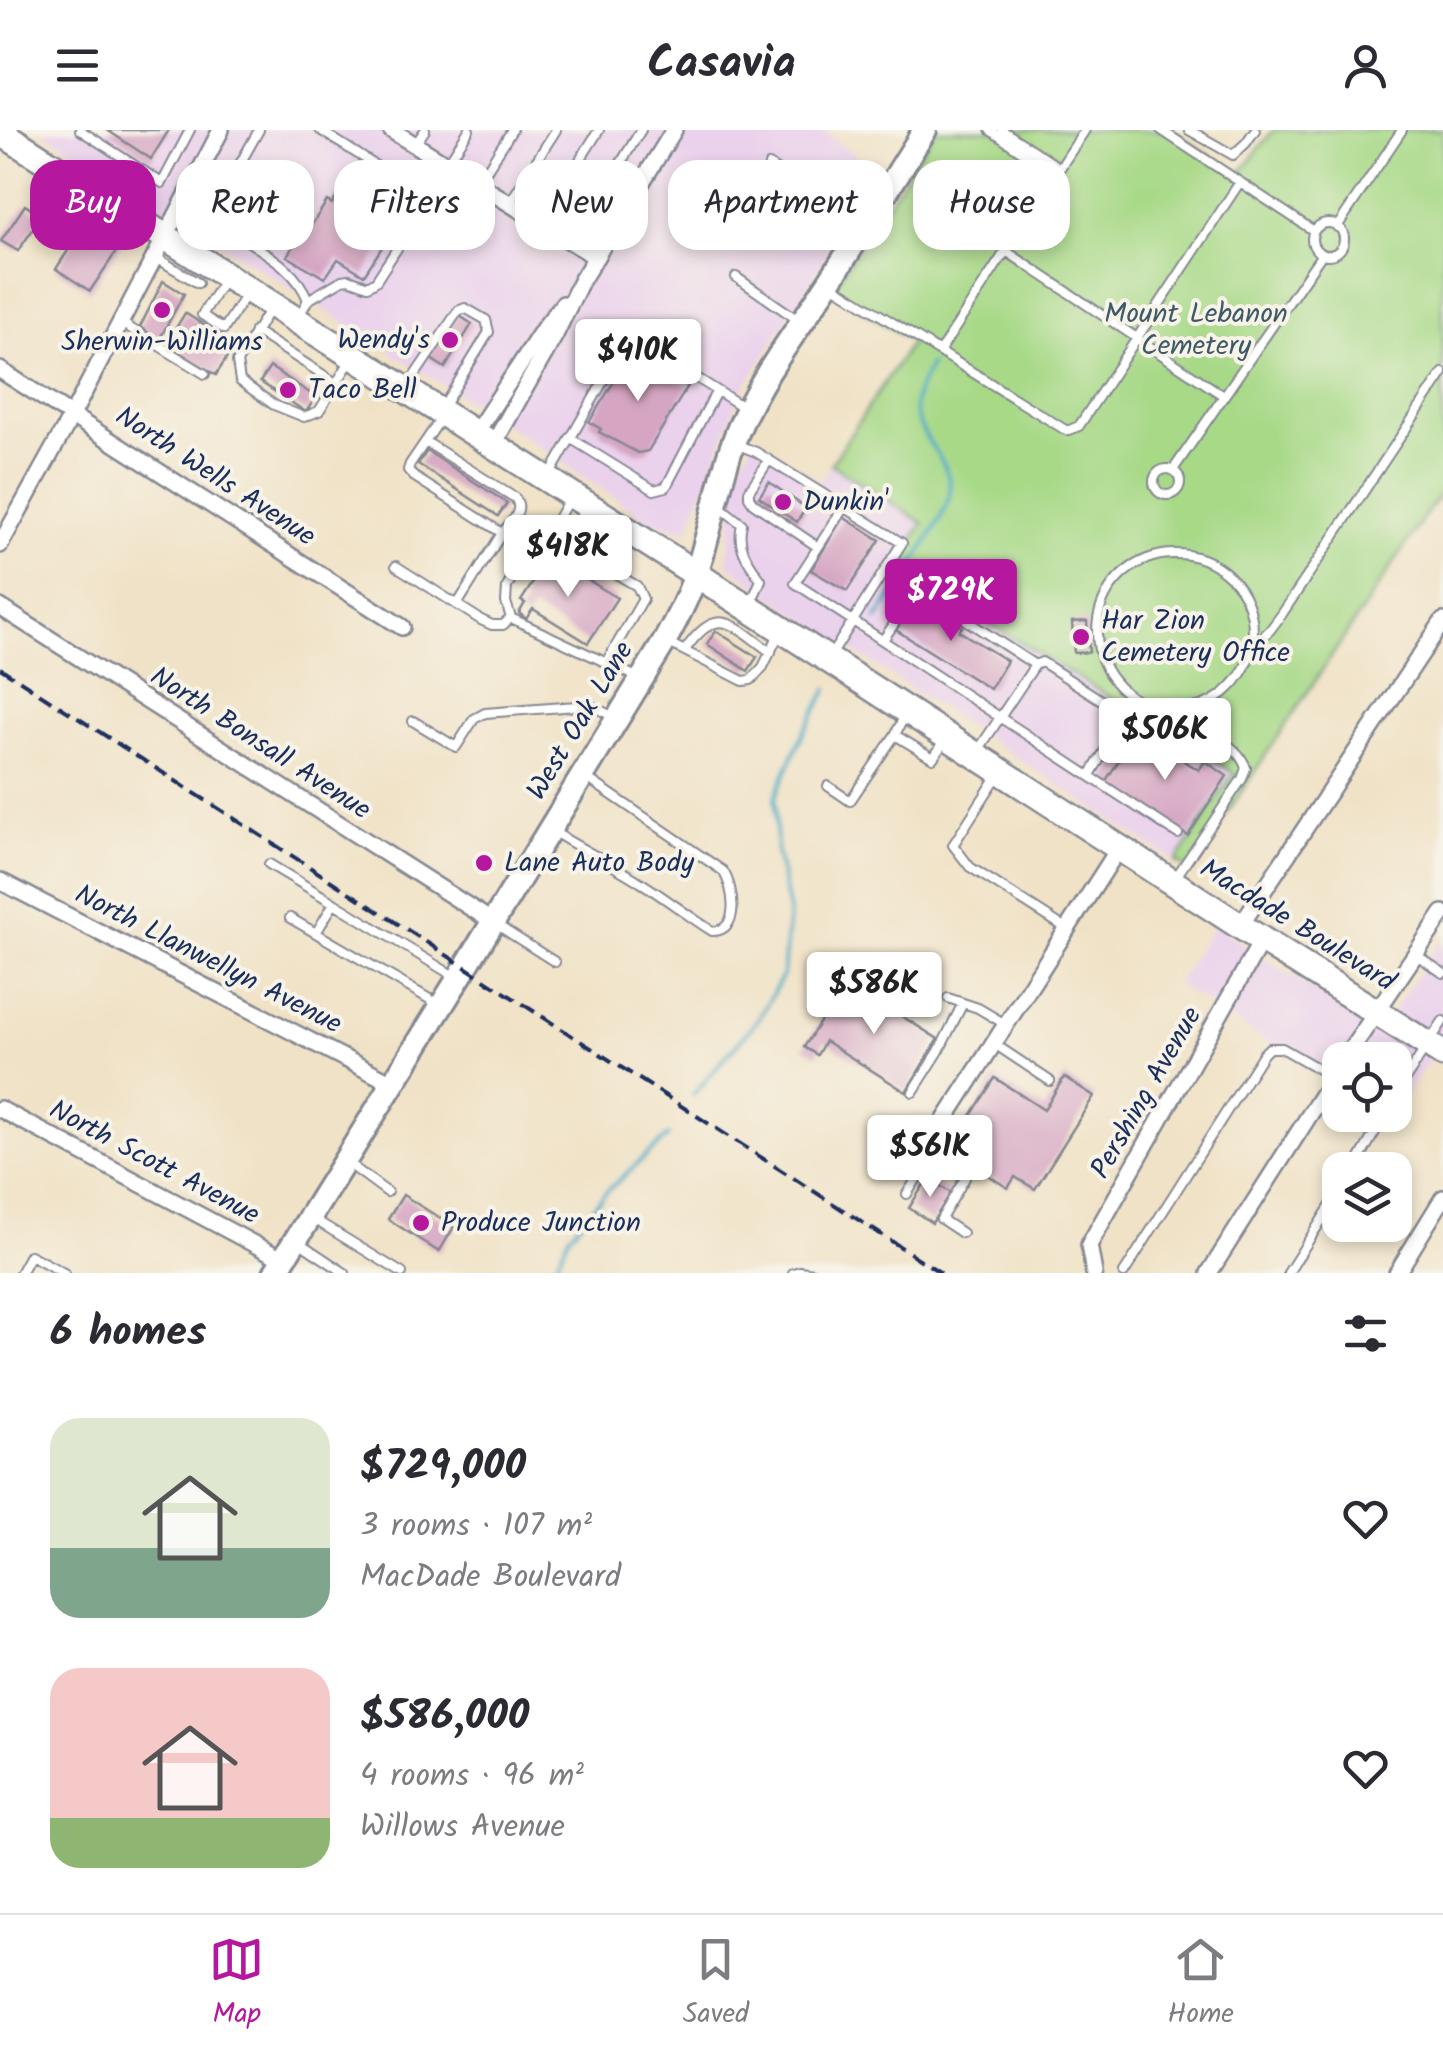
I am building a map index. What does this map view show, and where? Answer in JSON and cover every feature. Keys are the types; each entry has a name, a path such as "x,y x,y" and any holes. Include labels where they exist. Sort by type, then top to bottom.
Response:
{"main road":[{"name":"West Oak Lane","path":"893,181 925,130"},
{"path":"0,132 160,246 227,275 272,304 303,310 354,356 696,574 776,641 828,660 1119,848"},
{"name":"West Oak Lane","path":"285,1262 642,679 675,645 678,616 696,574 733,444 748,410 768,372 849,250"},
{"name":"Macdade Boulevard","path":"1119,848 1436,1049"}],"street":[{"path":"0,545 221,130"},
{"path":"390,130 439,160"},
{"path":"484,439 544,328 581,281 674,130"},
{"path":"495,194 515,207"},
{"path":"585,250 596,257"},
{"name":"North Wells Avenue","path":"0,370 402,627"},
{"name":"North Bonsall Avenue","path":"0,607 493,922"},
{"path":"1240,926 1443,621"},
{"path":"931,1149 993,1042 1119,848"},
{"name":"North Llanwellyn Avenue","path":"0,880 394,1084"},
{"path":"1356,1042 1443,913"},
{"name":"Pershing Avenue","path":"1094,1273 1089,1244 1262,940"},
{"path":"1208,1273 1322,1099"},
{"name":"North Scott Avenue","path":"0,1110 285,1262"},
{"path":"1397,1273 1443,1198"}],"lane":[{"path":"80,130 162,182 190,130"},
{"path":"259,130 214,210 214,217 267,253 304,289 303,310"},
{"path":"303,310 342,280 368,286 376,281 423,208 420,194 320,130"},
{"path":"415,145 425,130"},
{"path":"449,160 469,130"},
{"path":"493,160 512,130"},
{"path":"509,203 556,130"},
{"path":"579,160 598,130"},
{"path":"623,160 642,130"},
{"path":"990,130 1039,160"},
{"path":"1002,130 1042,160"},
{"path":"1066,160 1085,130"},
{"path":"1161,130 1314,231"},
{"path":"1189,130 1233,155 1255,130"},
{"path":"1338,226 1402,130"},
{"path":"829,282 1071,431 1079,426 1240,182"},
{"path":"1314,231 1325,224 1338,226"},
{"path":"1314,231 1313,245 1322,254 1333,254 1342,247 1344,236 1338,226"},
{"path":"160,246 198,284"},
{"path":"940,351 1006,251 1224,396"},
{"path":"1173,470 1322,254"},
{"path":"227,275 202,314 213,322 224,329 250,290"},
{"path":"736,277 801,323"},
{"path":"272,304 237,362 240,381 274,405 304,417 319,410 354,356"},
{"path":"406,390 458,310 465,308 486,320 489,332 408,470 526,552"},
{"path":"120,322 205,374"},
{"path":"255,331 336,383"},
{"path":"547,480 629,341 634,340 748,410"},
{"path":"1252,647 1282,614 1443,373"},
{"path":"570,438 654,490 660,490 666,488 716,392"},
{"path":"426,442 520,504 457,605"},
{"path":"733,444 756,452 902,543 828,660"},
{"path":"768,460 749,497 818,547"},
{"path":"571,495 552,529 526,552 507,587 511,618 642,679"},
{"path":"675,645 737,610 761,580 740,545 742,524 716,504"},
{"path":"844,506 795,582 1178,834"},
{"path":"552,529 637,586 643,599 606,663"},
{"path":"502,533 540,538"},
{"path":"1180,554 1206,560 1228,574 1244,595 1252,620 1252,647 1244,670 1229,689 1210,703 1187,710 1160,710 1136,700 1115,684 1102,661 1096,635 1100,609 1111,586 1130,567 1154,556 1180,554"},
{"path":"396,566 492,625 503,625 511,618"},
{"path":"883,640 918,589 1035,665"},
{"path":"675,645 743,681 752,680 763,667 776,641"},
{"path":"975,755 1035,665 1042,662 1126,716 1090,775"},
{"path":"413,721 456,747 474,719 484,713 590,705 618,719"},
{"path":"1172,882 1246,768 1240,754 1198,725 1187,710"},
{"path":"828,786 850,801 907,712"},
{"path":"895,735 933,758 948,738"},
{"path":"1000,771 953,845 970,867 1066,930"},
{"path":"550,830 640,882 712,931 727,927 733,891 723,870 583,776"},
{"path":"269,864 458,979"},
{"path":"316,933 334,902"},
{"path":"290,918 442,1006"},
{"path":"493,922 555,962"},
{"path":"1415,954 1443,973"},
{"path":"864,982 916,1012 930,987"},
{"path":"948,998 978,1008 1006,1024"},
{"path":"913,1092 963,1003"},
{"path":"1412,1076 1436,1049 1443,1021"},
{"path":"993,1042 1050,1081"},
{"path":"1124,1273 1263,1054 1269,1048 1282,1048 1322,1067"},
{"path":"907,1194 931,1149 965,1178 940,1219 962,1234"},
{"path":"345,1161 388,1192"},
{"path":"310,1217 402,1273"},
{"path":"1288,1273 1322,1219"},
{"path":"20,1273 30,1255 64,1273"},
{"path":"285,1262 345,1273"},
{"path":"793,1273 813,1273"}],"shaded area":[{"path":"41,130 821,130 862,160 668,160 668,250 830,250 740,394 688,531 649,521 517,432 230,250 314,250 314,160 176,160 176,216 156,203 156,160 88,160"},
{"path":"756,437 820,482 831,464 924,524 896,568 1234,774 1176,862 774,599 727,563 737,470"},
{"path":"1214,925 1379,1033 1440,941 1443,1039 1412,1086 1412,1042 1322,1042 1322,1077 1176,984"}],"green space":[{"name":"Mount Lebanon Cemetery","path":"935,130 1171,130 1239,175 1273,130 1443,130 1443,489 1189,870 1176,862 1234,773 896,567 923,523 831,464 912,341 831,291 857,250 893,250 893,195 913,164 913,250 1070,250 1070,160 916,160"}],"building":[{"path":"107,130 169,130 151,159"},
{"path":"327,201 334,201 334,250 380,250 364,275 338,259 325,278 287,256 291,250 314,250 314,221"},
{"path":"25,205 30,208 30,234 18,251 1,241"},
{"path":"68,250 117,250 90,291 56,269"},
{"name":"Sherwin-Williams","path":"163,281 184,294 159,340 140,327"},
{"path":"185,313 235,345 216,375 166,344"},
{"name":"Wendy's","path":"455,313 472,324 445,368 428,357"},
{"path":"632,352 688,386 648,451 638,453 599,432 601,429 589,422"},
{"name":"Taco Bell","path":"270,367 316,397 306,412 260,382"},
{"path":"427,451 507,503 498,516 418,464"},
{"name":"Dunkin'","path":"769,482 806,508 797,522 759,497"},
{"path":"843,517 880,540 847,591 811,570"},
{"path":"550,556 617,598 588,643 533,609 526,619 519,613 525,603 521,601"},
{"path":"916,599 1007,661 990,689 896,630"},
{"name":"Har Zion Cemetery Office","path":"1087,621 1089,652 1074,653 1072,622"},
{"path":"716,631 757,657 748,671 707,644"},
{"path":"1137,732 1199,770 1205,761 1227,776 1188,836 1105,782"},
{"path":"846,981 938,1039 906,1092 825,1041 817,1055 804,1047"},
{"path":"1064,1077 1094,1096 1035,1189 1015,1177 1008,1188 949,1150 995,1078 1044,1110"},
{"path":"928,1178 951,1193 932,1223 909,1208"},
{"name":"Produce Junction","path":"403,1195 454,1227 439,1252 388,1219"}],"waterway":[{"path":"877,619 930,537 950,493 946,470 922,431 915,409 917,392 930,365"},
{"path":"693,1095 759,1018 783,975 789,912 777,853 775,797 801,737 828,689"},
{"path":"552,1273 570,1234 607,1191 668,1136"}],"railway":[{"path":"0,668 941,1273"}],"place":[{"name":"Sherwin-Williams","path":"162,310"},
{"name":"Wendy's","path":"450,340"},
{"name":"Taco Bell","path":"288,390"},
{"name":"Dunkin'","path":"783,502"},
{"name":"Har Zion Cemetery Office","path":"1081,637"},
{"name":"Lane Auto Body","path":"484,863"},
{"name":"Produce Junction","path":"421,1223"}]}
